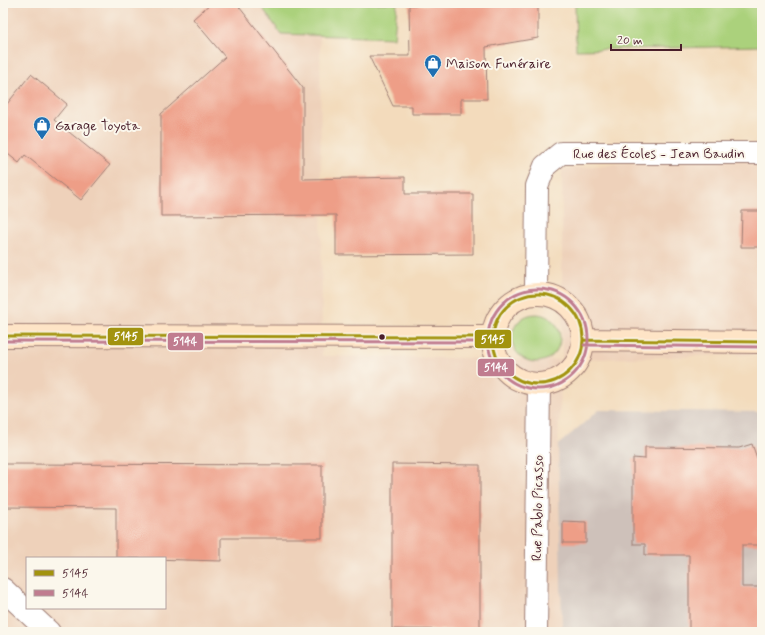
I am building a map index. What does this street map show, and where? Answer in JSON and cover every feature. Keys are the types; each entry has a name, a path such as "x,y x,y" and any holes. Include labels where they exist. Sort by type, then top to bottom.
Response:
{"main road":[{"path":"536,293 548,294 560,299 570,306 578,316 584,340 581,354 574,366 565,376 552,382 539,384 527,383 515,378 505,370 498,360 494,349 493,337 496,320 506,306 515,299 536,293"},
{"path":"3,336 493,337"},
{"path":"584,340 762,342"}],"street":[{"name":"Rue des Écoles - Jean Baudin","path":"536,293 538,258 537,186 545,166 561,154 762,153"},
{"name":"Rue Pablo Picasso","path":"536,632 539,384"},
{"path":"3,589 49,632"}],"shaded area":[{"path":"3,3 259,3 281,34 320,35 322,356 562,360 558,445 562,632 3,632"},
{"path":"762,147 762,354 562,360 562,170"},
{"path":"599,410 762,412 762,632 562,632 558,445"}],"green space":[{"path":"259,3 397,3 394,38 281,34"},
{"path":"575,3 762,3 762,46 576,50"},
{"path":"531,314 541,314 550,318 556,324 559,329 559,347 550,358 541,362 531,362 522,358 516,352 512,343 512,333 516,324 522,318"}],"building":[{"path":"211,3 236,3 303,88 303,179 405,177 405,194 473,194 473,254 336,255 336,215 161,216 161,114 225,57 193,19"},
{"path":"505,3 538,3 538,38 486,47 487,99 461,99 461,114 412,114 412,106 393,106 369,56 410,56 409,5 493,5"},
{"path":"31,74 67,104 54,120 110,165 81,200 25,155 19,163 3,150 3,109"},
{"path":"742,211 762,211 762,247 741,247"},
{"path":"752,444 757,458 762,458 762,545 742,545 742,587 762,587 762,632 689,632 689,555 645,555 645,544 633,544 633,458 645,459 645,447 739,448"},
{"path":"3,464 322,465 322,538 221,538 221,561 166,559 166,557 116,557 116,508 3,507"},
{"path":"392,464 480,465 480,630 392,629"},
{"path":"563,521 586,522 586,543 563,543"}],"transit line":[{"name":"5144","path":"538,289 557,293 574,303 584,320 588,339 584,358 574,375 557,385 538,389 519,385 502,375 492,358 488,339 492,320 502,303 519,293 538,289"},
{"name":"5145","path":"538,294 555,297 570,307 580,322 583,339 580,356 570,371 555,381 538,384 521,381 506,371 496,356 493,339 496,322 506,307 521,297 538,294"},
{"name":"5145","path":"3,336 493,337"},
{"name":"5145","path":"584,340 762,342"},
{"name":"5144","path":"3,341 493,342"},
{"name":"5144","path":"584,345 762,347"}],"place":[{"name":"Maison Funéraire","path":"433,78"},
{"name":"Garage Toyota","path":"42,140"}]}
